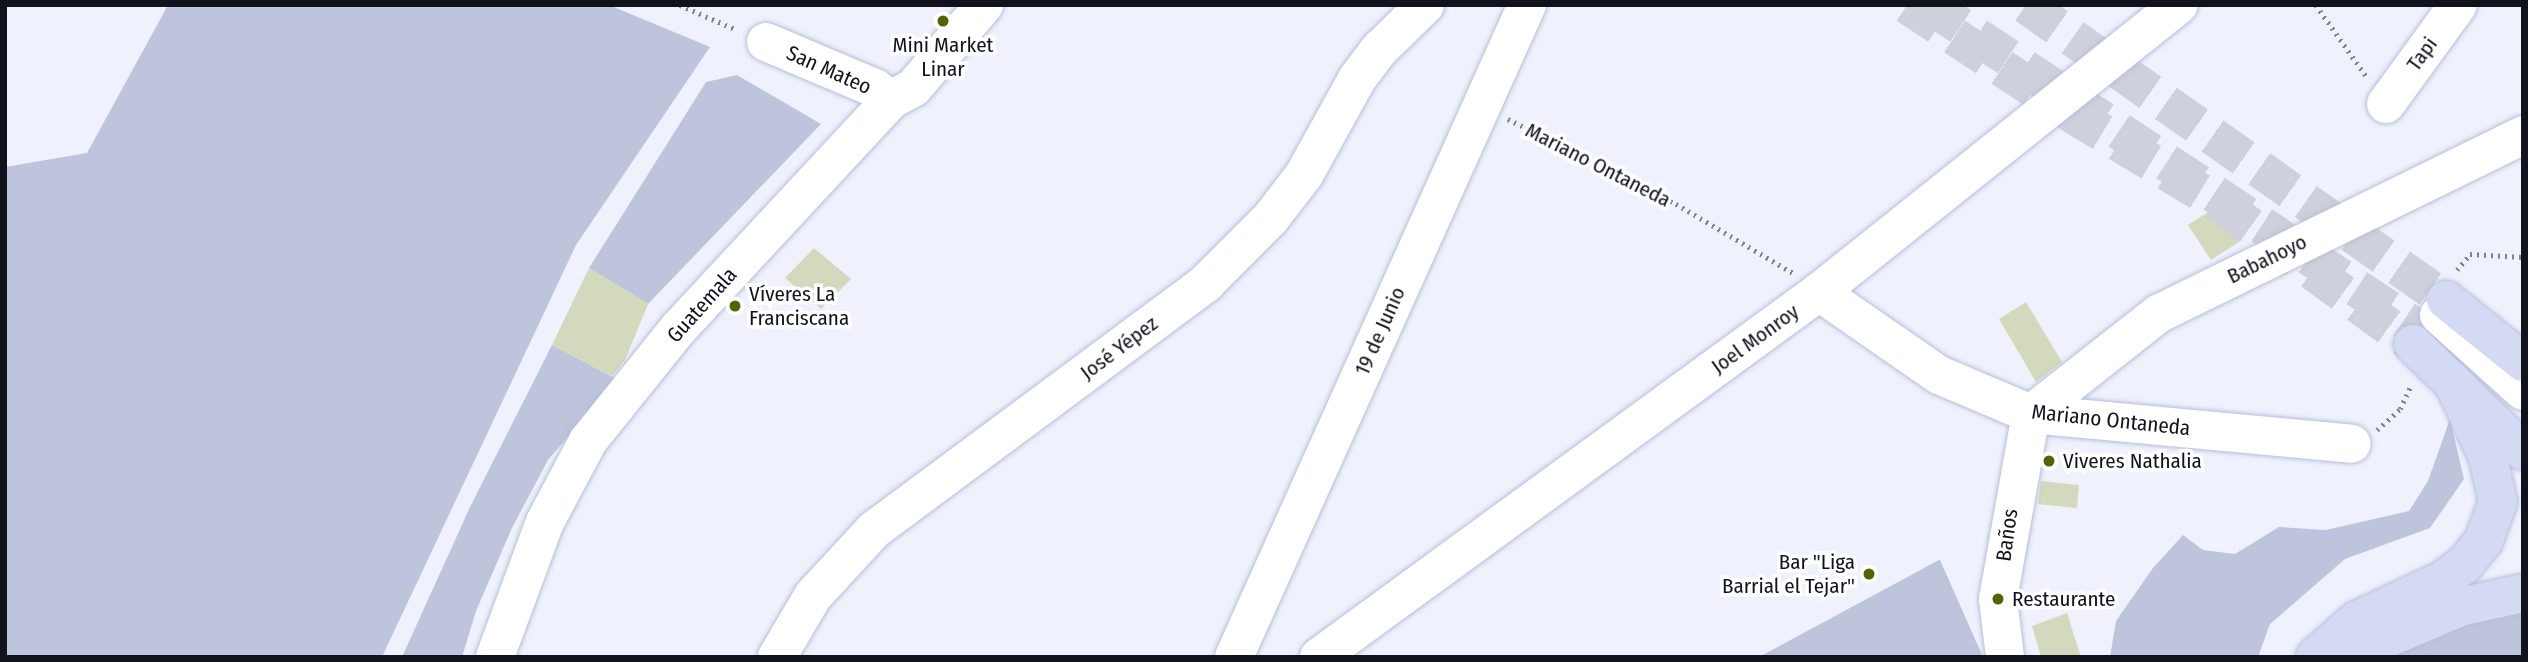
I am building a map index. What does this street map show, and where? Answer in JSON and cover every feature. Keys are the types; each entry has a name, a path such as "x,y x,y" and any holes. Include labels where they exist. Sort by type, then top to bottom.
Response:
{"main road":[{"path":"2429,322 2523,362"},
{"path":"2315,657 2356,621 2443,580 2464,565 2484,540 2497,502 2488,457 2453,383 2429,322"},
{"path":"2453,383 2523,451"},
{"path":"2356,657 2371,645 2460,607 2523,593"}],"street":[{"name":"Guatemala","path":"495,657 545,522 587,441 678,329 891,100 914,87 984,5"},
{"name":"José Yépez","path":"778,657 813,596 874,530 1206,283 1261,229 1304,175 1357,79 1380,48 1425,5"},
{"name":"19 de Junio","path":"1234,657 1527,5"},
{"name":"Joel Monroy","path":"1342,650 1807,283 2179,5"},
{"name":"Tapi","path":"2377,92 2458,5"},
{"name":"San Mateo","path":"755,37 875,88 891,100"},
{"name":"Babahoyo","path":"2031,414 2158,314 2523,135"},
{"name":"Mariano Ontaneda","path":"1807,283 1939,375 2031,414 2352,444"},
{"path":"2429,322 2523,391"},
{"path":"2429,322 2523,425"},
{"name":"Baños","path":"2005,657 1998,599 2031,414"}],"path":[{"path":"680,5 755,37"},
{"path":"2316,5 2377,92"},
{"name":"Mariano Ontaneda","path":"1498,114 1676,204 1807,283"}],"shaded area":[{"path":"168,5 609,5 710,47 576,245 382,657 5,657 5,167 87,153"},
{"path":"737,75 821,124 648,304 589,268 706,82"},
{"path":"552,345 617,379 548,460 512,528 476,611 462,657 402,657 470,507"},
{"path":"2450,419 2464,479 2430,528 2345,559 2270,624 2258,657 2110,657 2116,621 2153,568 2183,535 2203,550 2235,554 2279,527 2326,530 2409,511 2428,481"},
{"path":"1939,560 1983,657 1759,657"},
{"path":"2523,608 2523,657 2366,657 2489,614"}],"building":[{"path":"2219,205 2242,240 2211,260 2188,225"},
{"path":"814,248 851,279 821,309 785,278"},
{"path":"589,268 648,304 625,360 612,376 552,345"},
{"path":"2026,302 2062,362 2036,382 1999,319"},
{"path":"2041,481 2079,485 2077,508 2038,504"},
{"path":"2067,613 2081,657 2041,657 2032,626"}],"tunnel":[{"path":"1907,5 2070,113 2220,204 2413,344"},
{"path":"1929,5 2420,330"},
{"path":"2026,5 2446,300"}],"place":[{"name":"Mini Market Linar","path":"943,21"},
{"name":"Víveres La Franciscana","path":"735,306"},
{"name":"Viveres Nathalia","path":"2049,461"},
{"name":"Bar \"Liga Barrial el Tejar\"","path":"1869,574"},
{"name":"Restaurante","path":"1998,599"}]}
